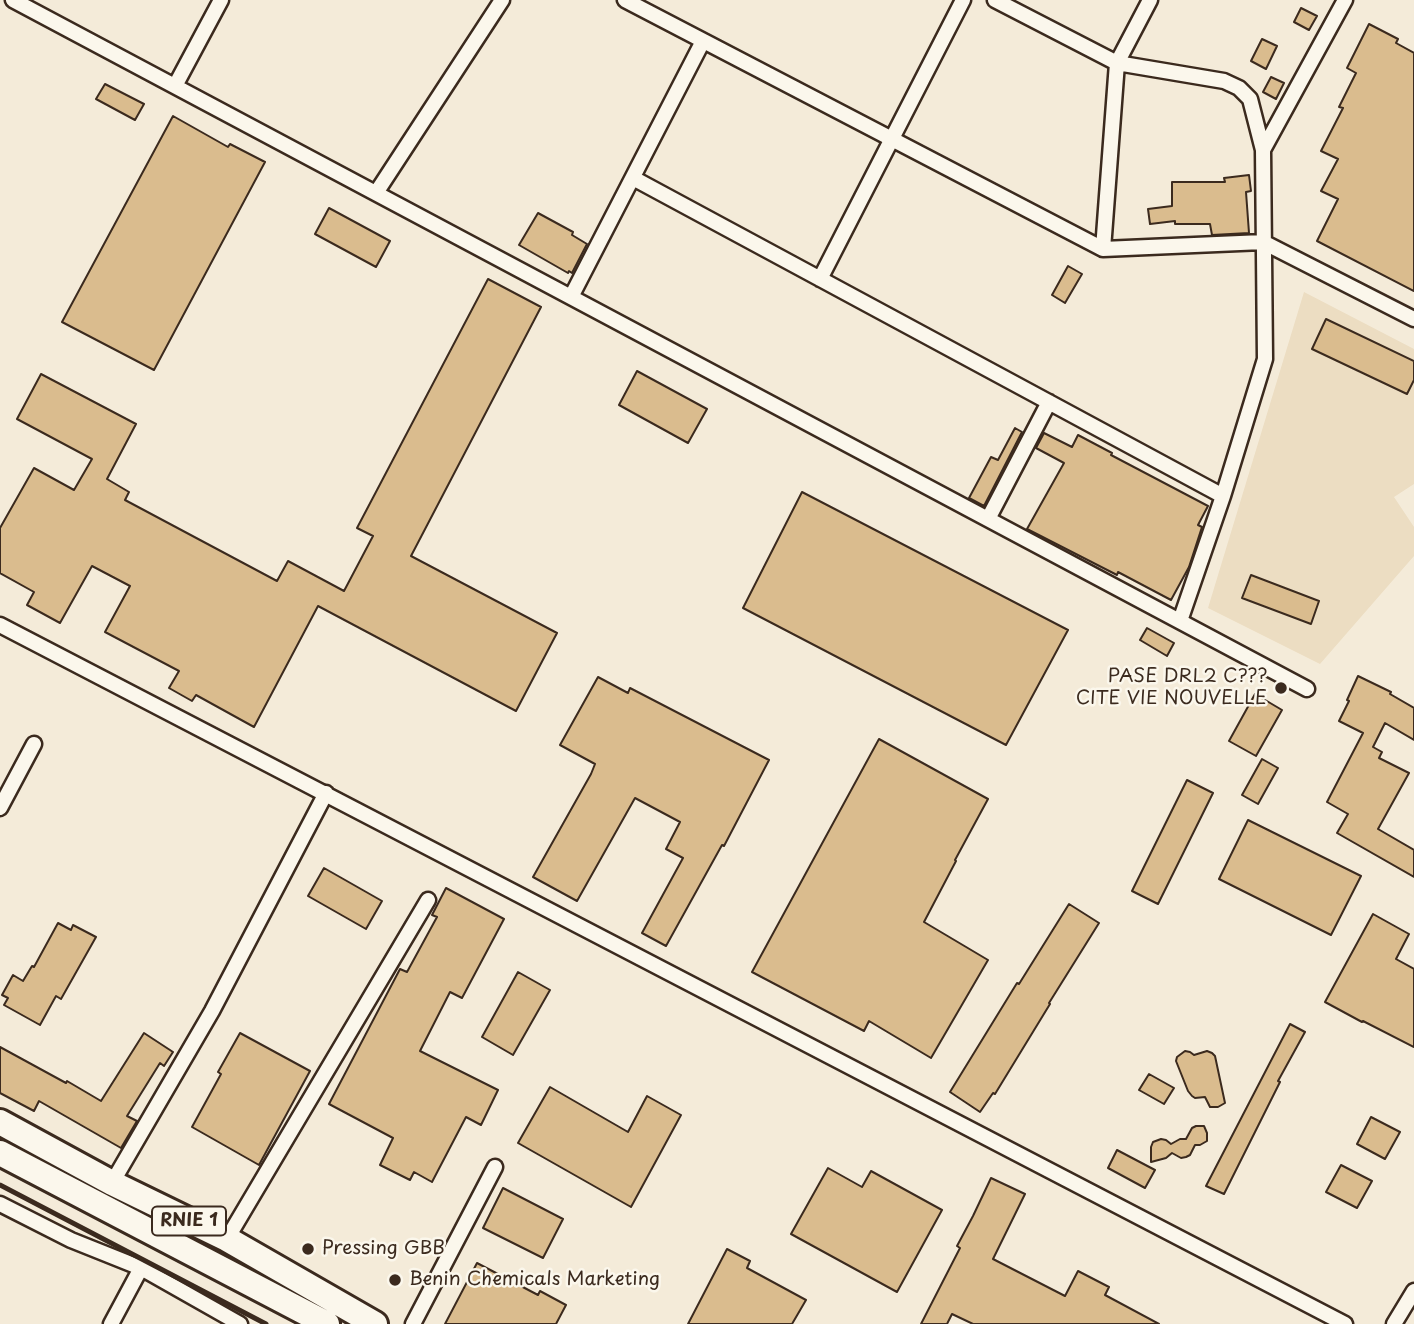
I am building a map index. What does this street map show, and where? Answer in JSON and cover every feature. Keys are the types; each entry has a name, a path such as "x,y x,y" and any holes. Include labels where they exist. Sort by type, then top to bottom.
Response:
{"highway":[{"name":"RNIE 1","path":"0,1122 227,1240 375,1324"},
{"name":"RNIE 1","path":"0,1153 327,1324"}],"street":[{"path":"13,0 30,4 175,86 1307,689"},
{"path":"175,86 221,0"},
{"path":"376,193 502,0"},
{"path":"625,0 1103,249 1263,242 1414,319"},
{"path":"820,279 963,0"},
{"path":"995,0 1118,63 1224,81 1239,88 1250,99 1263,150 1265,359 1223,496 1180,621"},
{"path":"1103,249 1118,63 1150,0"},
{"path":"1263,150 1345,0"},
{"path":"572,297 703,41"},
{"path":"633,178 1223,496"},
{"path":"988,519 1049,402"},
{"path":"0,625 1345,1324"},
{"path":"0,808 34,744"},
{"path":"112,1182 212,1011 326,793"},
{"path":"227,1240 428,900"},
{"path":"413,1324 495,1167"},
{"path":"0,1204 71,1240 141,1268 240,1324"},
{"path":"111,1324 141,1268"},
{"path":"1394,1324 1414,1291"}],"shaded area":[{"path":"1304,292 1414,349 1414,484 1394,497 1414,527 1414,556 1320,664 1208,608"}],"building":[{"path":"1301,8 1317,16 1309,30 1294,22"},
{"path":"1369,24 1398,39 1396,43 1414,53 1414,291 1317,241 1338,199 1321,191 1338,159 1321,151 1343,108 1339,107 1356,73 1347,68"},
{"path":"1262,39 1277,46 1266,69 1251,61"},
{"path":"1271,77 1284,83 1276,99 1263,92"},
{"path":"105,84 144,104 135,120 96,99"},
{"path":"173,116 228,147 230,144 265,162 154,370 62,322"},
{"path":"1249,175 1251,191 1246,192 1249,233 1212,235 1210,224 1175,224 1175,221 1150,224 1148,209 1172,206 1172,182 1225,182 1224,178"},
{"path":"329,208 390,241 376,267 315,234"},
{"path":"538,213 573,232 572,235 587,244 572,273 519,245"},
{"path":"1068,266 1082,274 1065,303 1052,295"},
{"path":"488,279 541,307 411,556 557,633 516,711 318,606 254,727 196,695 192,701 169,688 179,671 105,632 130,586 92,566 60,623 27,605 34,592 0,573 0,528 34,468 74,490 92,459 17,419 41,374 136,424 107,479 129,492 125,500 277,581 288,561 344,591 373,536 357,528"},
{"path":"1326,319 1414,361 1414,380 1407,394 1312,349"},
{"path":"637,371 707,409 688,443 619,405"},
{"path":"1015,428 1022,432 984,506 969,498 991,457 998,460"},
{"path":"1044,433 1072,447 1078,435 1208,506 1198,525 1202,527 1189,567 1171,600 1027,529 1064,463 1036,448"},
{"path":"802,492 1068,630 1006,745 743,608"},
{"path":"1251,575 1319,601 1311,624 1242,598"},
{"path":"1147,628 1174,643 1167,656 1140,640"},
{"path":"1358,676 1391,692 1390,694 1414,708 1414,740 1385,723 1373,747 1382,752 1379,758 1409,773 1378,829 1414,850 1414,877 1337,833 1348,814 1327,802 1363,733 1339,721"},
{"path":"598,677 628,693 630,688 769,760 724,846 722,845 666,946 642,933 683,858 666,849 680,822 635,798 577,901 533,877 595,764 560,745"},
{"path":"1255,694 1282,710 1256,756 1229,741"},
{"path":"879,739 988,799 924,922 988,960 931,1058 869,1021 864,1031 752,972"},
{"path":"1262,759 1278,768 1258,804 1242,795"},
{"path":"1187,780 1213,793 1158,904 1132,891"},
{"path":"1248,820 1361,876 1331,935 1219,879"},
{"path":"324,868 382,901 366,929 308,896"},
{"path":"446,888 504,919 462,998 450,992 420,1051 498,1090 481,1125 466,1117 432,1182 414,1172 410,1180 380,1165 393,1138 329,1104 400,969 407,972 437,917 432,915"},
{"path":"1069,904 1099,923 995,1094 993,1093 980,1112 950,1092"},
{"path":"1373,914 1409,934 1396,959 1414,969 1414,1047 1325,1002"},
{"path":"58,923 71,930 73,925 96,937 61,999 56,996 40,1025 4,1005 8,998 2,995 13,975 23,981 32,966 34,967"},
{"path":"518,972 550,990 513,1055 482,1037"},
{"path":"1290,1024 1305,1032 1278,1081 1280,1082 1224,1194 1206,1186"},
{"path":"144,1033 173,1052 164,1066 160,1063 127,1116 137,1121 121,1148 39,1101 34,1111 0,1093 0,1047 101,1101"},
{"path":"240,1033 310,1071 259,1165 192,1127"},
{"path":"1185,1051 1194,1055 1207,1051 1215,1056 1225,1103 1210,1107 1205,1097 1195,1098 1188,1091 1176,1061"},
{"path":"1149,1074 1174,1088 1164,1104 1139,1090"},
{"path":"550,1087 628,1132 647,1096 681,1115 631,1207 518,1143"},
{"path":"1371,1117 1400,1132 1385,1159 1357,1144"},
{"path":"1196,1126 1204,1126 1207,1141 1195,1145 1190,1155 1181,1158 1172,1153 1166,1158 1151,1162 1153,1142 1161,1139 1171,1144 1186,1139"},
{"path":"1117,1150 1155,1170 1145,1188 1108,1168"},
{"path":"1341,1165 1372,1181 1357,1208 1326,1192"},
{"path":"828,1168 862,1187 871,1171 942,1210 897,1292 791,1234"},
{"path":"991,1178 1025,1194 993,1259 1065,1296 1078,1271 1109,1287 1105,1295 1159,1324 973,1324 952,1314 947,1324 921,1324 960,1248 957,1246"},
{"path":"503,1188 563,1219 543,1258 483,1228"},
{"path":"727,1249 750,1261 747,1268 806,1300 792,1324 688,1324"},
{"path":"477,1263 538,1295 540,1291 566,1305 556,1324 445,1324"}],"railway":[{"path":"0,1185 266,1324"}],"place":[{"name":"PASE DRL2 C??? CITE VIE NOUVELLE","path":"1281,688"},
{"name":"Pressing GBB","path":"308,1249"},
{"name":"Benin Chemicals Marketing","path":"395,1280"}]}
